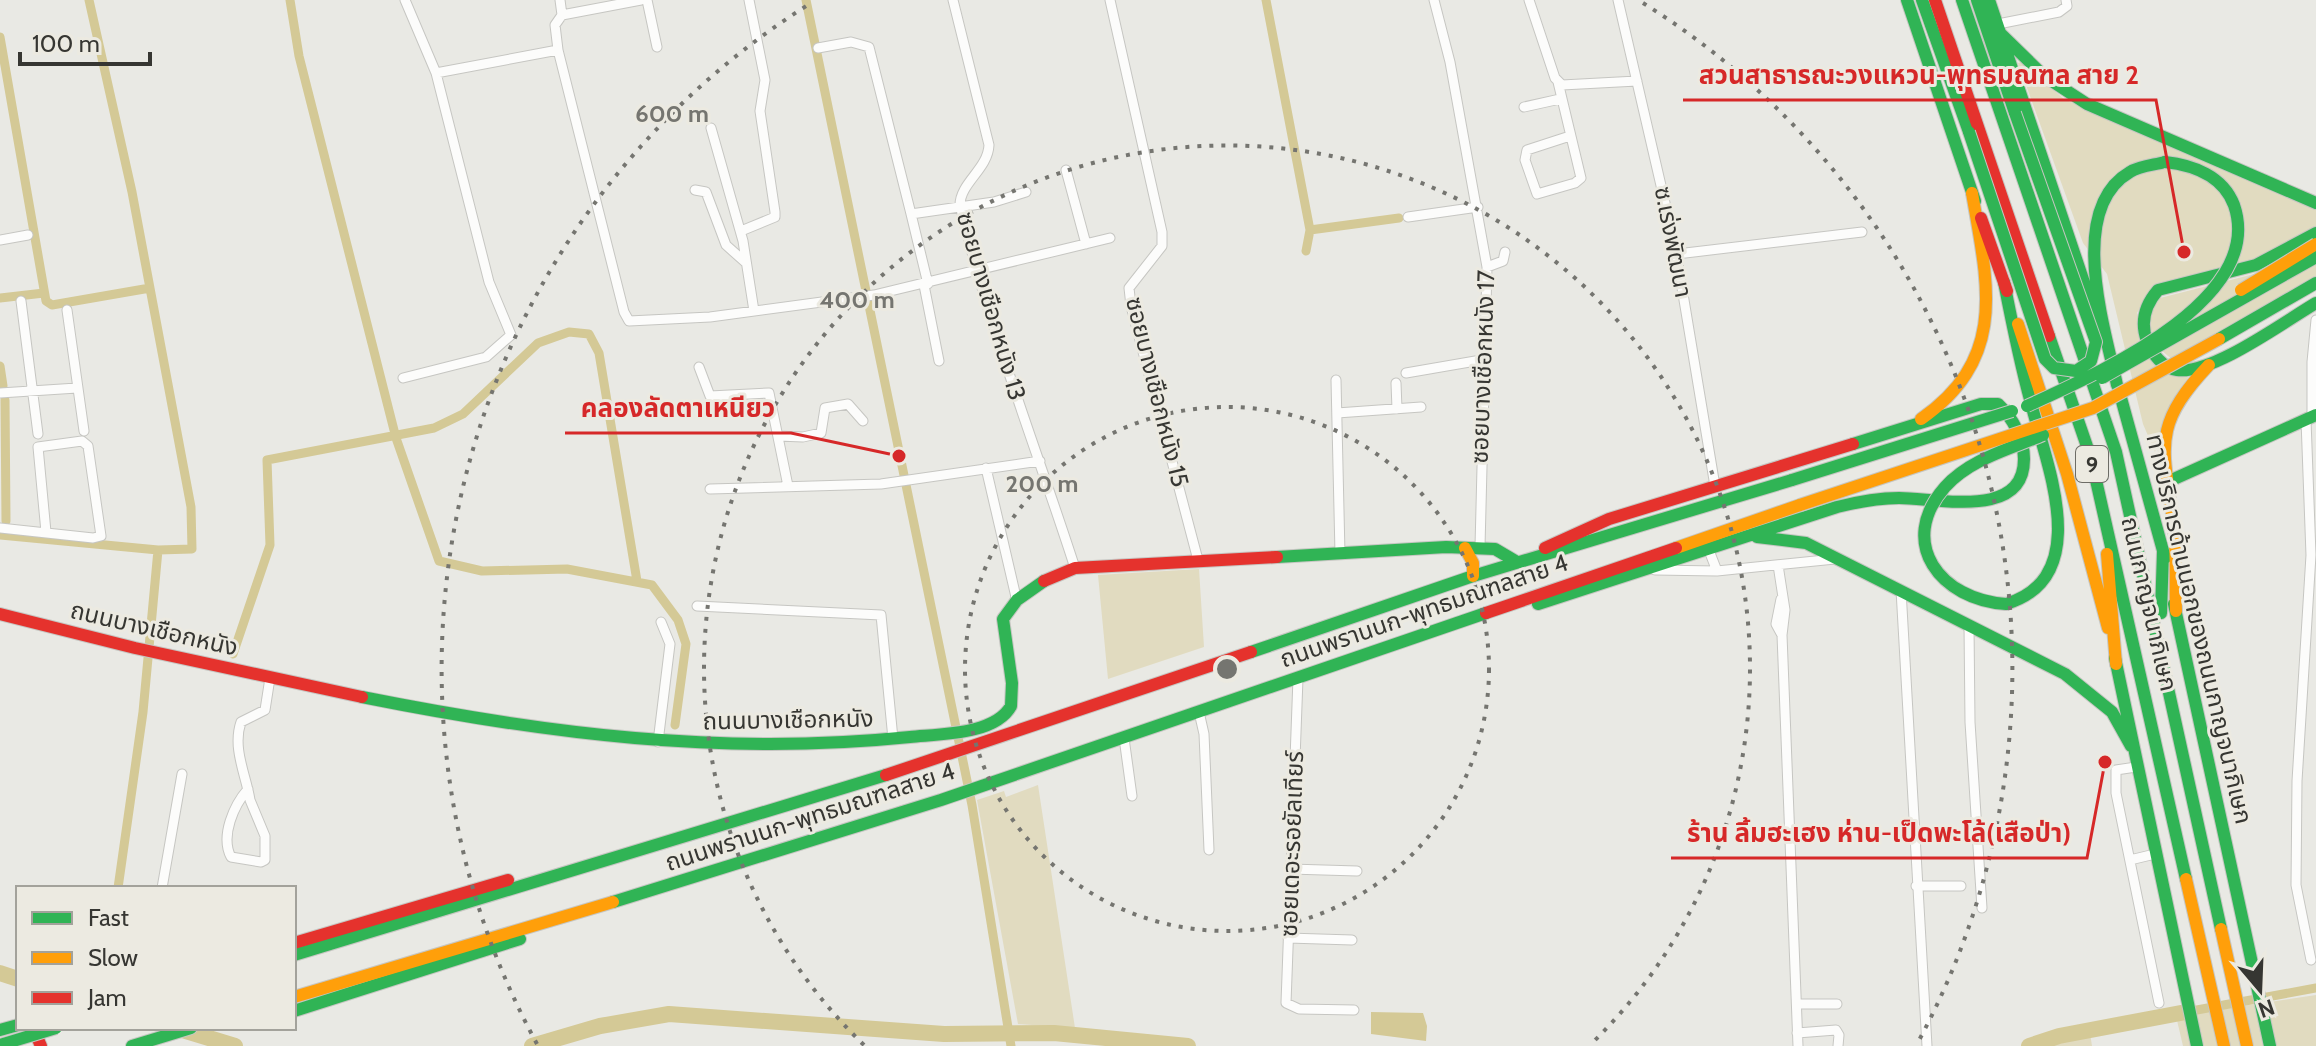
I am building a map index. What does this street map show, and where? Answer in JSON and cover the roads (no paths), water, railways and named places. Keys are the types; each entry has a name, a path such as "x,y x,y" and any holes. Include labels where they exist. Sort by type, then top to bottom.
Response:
{"main road":[{"path":"1907,0 2063,460 2116,664 2197,1046"},
{"path":"1922,0 2045,359 2054,368 2076,371 2091,361 2096,342 1977,0"},
{"name":"ถนนกาญจนาภิเษก","path":"1935,0 2081,430 2110,531 2224,1046"},
{"name":"ถนนกาญจนาภิเษก","path":"1962,0 2116,452 2160,639 2247,1046"},
{"name":"ทางบริการด้านนอกของถนนกาญจนาภิเษก","path":"1989,0 2117,385 2163,551 2270,1046"},
{"path":"2000,29 2044,76 2087,104 2316,203"},
{"path":"2077,382 2199,306 2219,287 2235,262 2240,233 2227,193 2207,173 2165,162 2142,167 2125,175 2104,198 2095,219 2095,270 2117,385"},
{"path":"1899,430 1928,415 1953,393 1976,361 1982,344 1987,300 1972,193"},
{"path":"2316,233 2256,265 2174,284 2152,295 2144,308 2142,327 2151,351 2160,360 2174,369 2189,370 2316,303"},
{"path":"2027,406 2140,352 2316,244"},
{"name":"ถนนพรานนก-พุทธมณฑลสาย 4","path":"296,954 932,761 1473,576 2027,406 2127,366 2316,257"},
{"path":"2004,282 2015,344 2053,490 2059,533 2056,556 2045,579 2030,594 2006,604 1984,604 1963,597 1936,573 1927,546 1926,525 1932,506 1944,487 1966,469 2093,408"},
{"name":"ถนนพรานนก-พุทธมณฑลสาย 4","path":"296,996 941,800 1434,629 2093,408 2316,283"},
{"path":"2219,339 2316,293"},
{"path":"2176,611 2175,539 2161,451 2171,416 2188,388 2221,355"},
{"path":"1434,629 1514,611 1860,502 1901,498 1993,500 2011,491 2023,474 2023,449 2009,415 1998,404 1981,404 1588,527 1556,541 1536,556"},
{"path":"2165,483 2311,417"},
{"path":"2110,531 2106,551 2116,664"},
{"path":"1732,541 1751,537 1806,543 2065,674 2112,712 2131,746"},
{"path":"1016,597 1075,568 1480,547 1495,549 1517,562"},
{"path":"1465,548 1473,563 1473,576"},
{"path":"2160,639 2163,551"},
{"name":"ถนนบางเชือกหนัง","path":"0,614 270,678 539,731 658,742 749,745 893,739 946,732 996,720 1009,712 1013,702 1002,630 1003,619 1016,597"},
{"path":"296,942 431,900 560,866 610,859"},
{"path":"296,1010 536,933 579,912"},
{"path":"0,1045 49,1030"},
{"path":"132,1046 184,1030"}],"street":[{"path":"403,378 486,357 511,335 489,282 436,73 405,0"},
{"path":"560,0 562,15 555,25 558,50 625,317 635,323 852,299 926,284 1110,238"},
{"path":"562,15 644,0 657,47"},
{"path":"741,231 775,217 760,111 765,80 749,0"},
{"name":"ซอยบางเชือกหนัง 13","path":"953,0 989,145 986,160 960,196 960,205 976,272 1075,568"},
{"name":"ซอยบางเชือกหนัง 15","path":"1110,0 1162,232 1162,246 1129,288 1131,306 1198,560"},
{"name":"ซอยบางเชือกหนัง 17","path":"1434,0 1450,62 1487,267 1480,547"},
{"path":"1529,0 1558,82 1560,99 1570,136 1580,181 1537,194 1525,160 1527,150 1570,136"},
{"name":"ซ.เร่งพัฒนา","path":"1618,0 1677,254 1715,486"},
{"path":"2000,29 2059,12 2067,6 2066,0"},
{"path":"818,48 851,42 869,47 911,214 939,361"},
{"path":"436,73 558,50"},
{"path":"1558,82 1565,86 1637,81"},
{"path":"1524,107 1560,99"},
{"path":"711,128 741,231 754,311"},
{"path":"1066,170 1086,244"},
{"path":"695,190 706,192 726,245 745,262"},
{"path":"911,214 994,202 1026,192"},
{"path":"1408,217 1478,207"},
{"path":"1677,254 1862,232"},
{"path":"0,240 28,235"},
{"path":"1487,267 1503,261 1505,252"},
{"path":"21,301 38,434"},
{"path":"67,310 84,431"},
{"path":"2311,960 2296,885 2297,781 2311,555 2312,362 2316,320"},
{"path":"1406,373 1487,359"},
{"path":"699,367 710,396 769,393 788,486"},
{"path":"1336,380 1340,554"},
{"path":"1396,383 1397,409"},
{"path":"0,393 77,388"},
{"path":"778,436 816,435 824,429 825,408 839,403 848,404 863,421"},
{"path":"1337,413 1421,407"},
{"path":"0,528 46,532 101,536 88,446 82,441 38,447 46,532"},
{"path":"710,489 899,483 1040,461"},
{"path":"986,468 1016,597"},
{"path":"1708,548 1717,571"},
{"path":"1647,569 1717,571 1838,558"},
{"path":"1778,565 1781,599 1776,624 1782,635 1798,1046"},
{"path":"1901,590 1927,1046"},
{"path":"697,606 881,615 893,739"},
{"path":"658,742 670,644 661,622"},
{"path":"1969,625 1970,722 1982,908"},
{"path":"248,789 232,813 227,848 231,857 261,862 265,860 265,836 239,755 239,725 265,710 270,678"},
{"name":"ซอยเดอะรอยัลเทียร์","path":"1298,678 1286,1003 1291,1008 1354,1010"},
{"path":"1199,712 1204,734 1209,850"},
{"path":"1124,738 1132,796"},
{"path":"2136,767 2116,770 2116,793 2159,1003"},
{"path":"162,886 182,774"},
{"path":"2130,860 2155,854"},
{"path":"1290,869 1357,871"},
{"path":"1916,886 1961,886"},
{"path":"1288,938 1352,940"},
{"path":"1797,1004 1837,1004"},
{"path":"1797,1033 1836,1030 1838,1046"}],"waterway":[{"path":"89,0 132,192 191,507 192,549 158,550 143,712 118,886"},
{"path":"290,0 299,56 396,438 439,561 482,571 567,569 652,585 678,620 686,644 675,725"},
{"path":"806,0 972,805 1011,1046"},
{"path":"1266,0 1310,230 1306,251"},
{"path":"0,37 46,301 52,305 150,288"},
{"path":"1310,230 1399,218"},
{"path":"0,298 44,293"},
{"path":"233,654 270,545 267,460 434,428 463,414 538,343 569,332 589,334 599,353 637,581"},
{"path":"0,366 3,386"},
{"path":"5,400 6,521"},
{"path":"0,535 158,550"},
{"path":"0,973 16,978"},
{"path":"2186,1012 2316,988"},
{"path":"2029,1046 2059,1036 2186,1012"},
{"path":"532,1046 600,1026 669,1014 944,1034 1054,1033 1188,1046"},
{"path":"183,1030 235,1046"}],"place":[{"name":"สวนสาธารณะวงแหวน-พุทธมณฑล สาย 2","path":"2184,252"},
{"name":"คลองลัดตาเหนียว","path":"899,456"},
{"name":"ร้าน ลิ้มฮะเฮง ห่าน-เป็ดพะโล้(เสือป่า)","path":"2105,762"}]}
